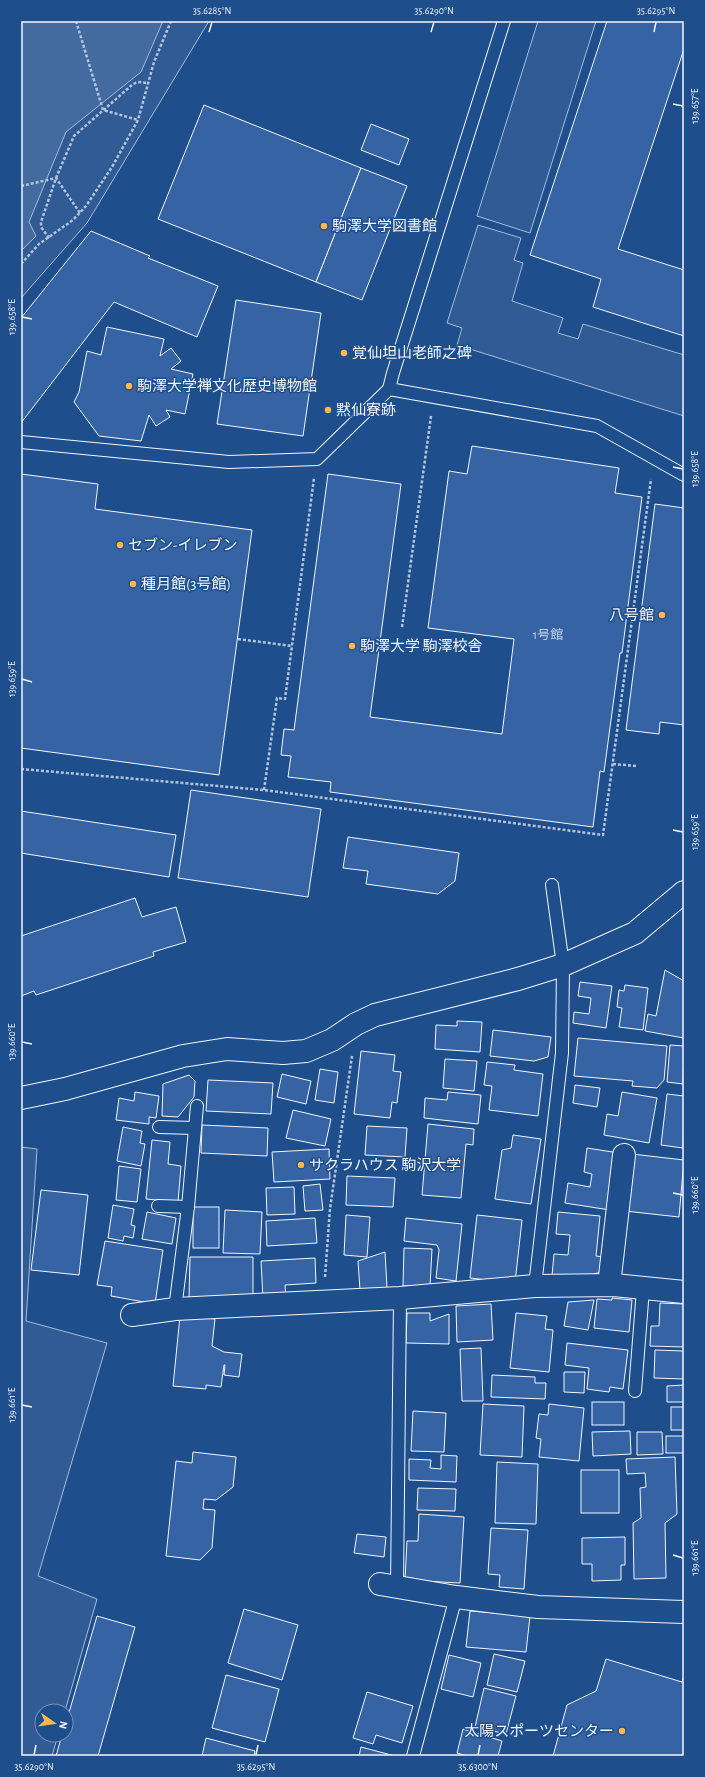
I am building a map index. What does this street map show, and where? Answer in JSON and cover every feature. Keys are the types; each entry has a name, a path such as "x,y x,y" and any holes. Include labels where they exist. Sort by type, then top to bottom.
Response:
{"street":[{"path":"21,1098 65,1089 183,1056 227,1049 283,1053 306,1051 332,1040 356,1024 375,1015 504,983 563,965 635,933 684,892"},
{"path":"609,1285 624,1155"},
{"path":"132,1315 175,1309 400,1298 535,1286 609,1285 684,1292"},
{"path":"388,1586 456,1597 538,1607 684,1612"}],"lane":[{"path":"21,442 229,462 317,459 390,389 395,365 504,21"},
{"path":"390,389 597,426 684,475"},
{"path":"535,1286 562,1052 563,965 552,884"},
{"path":"175,1309 188,1207 197,1106"},
{"path":"159,1126 195,1128"},
{"path":"158,1206 188,1207"},
{"path":"635,1391 643,1289"},
{"path":"388,1586 400,1298"},
{"path":"413,1756 456,1597"}],"path":[{"path":"76,21 103,110"},
{"path":"21,264 39,244 73,220 112,167 138,120 154,62 171,21"},
{"path":"49,238 41,227 41,222 56,178 74,136 133,84 138,82 147,83"},
{"path":"103,110 138,120"},
{"path":"21,186 56,178"},
{"path":"56,178 80,212"},
{"path":"402,627 433,397"},
{"path":"264,790 277,698 284,699 317,459"},
{"path":"21,769 264,790 603,835 648,494"},
{"path":"238,638 292,646"},
{"path":"613,764 637,766"},
{"path":"322,1302 330,1209 356,1024"}],"shaded area":[{"path":"21,21 209,21 87,223 21,298"},
{"path":"21,21 163,21 141,72 66,132 29,222 36,236 21,251"},
{"path":"538,21 596,21 530,233 477,216"},
{"path":"478,225 521,238 514,260 523,263 512,301 563,318 558,333 578,339 583,324 684,355 684,416 457,345 462,328 447,323"},
{"path":"21,1147 37,1149 26,1321 107,1343 38,1576 97,1599 67,1703 34,1703 34,1743 56,1743 52,1756 21,1756"}],"building":[{"path":"607,21 684,21 684,49 618,249 684,270 684,336 593,307 601,279 530,255"},
{"path":"204,105 361,168 316,282 158,219"},
{"path":"371,124 409,139 399,165 361,150"},
{"path":"361,168 407,186 362,300 316,282"},
{"path":"91,231 150,256 148,258 218,286 197,337 114,302 21,423 21,318"},
{"path":"236,300 321,313 303,436 217,424"},
{"path":"107,327 164,339 160,356 171,348 181,361 171,369 193,374 185,414 166,410 170,417 156,426 149,415 141,441 99,436 74,402 79,392 87,351 101,355"},
{"path":"472,446 619,468 615,493 642,497 622,653 620,653 604,772 600,771 593,827 330,792 331,782 288,777 291,756 281,755 284,729 294,730 328,474 401,484 370,717 502,734 514,639 428,628 449,471 467,474"},
{"name":"種月館(3号館)","path":"21,474 98,484 95,509 252,530 219,775 21,748"},
{"name":"八号館","path":"655,504 684,508 684,725 660,722 659,734 626,730"},
{"path":"191,790 321,809 308,897 178,878"},
{"path":"21,811 176,835 169,877 21,853"},
{"path":"348,837 459,853 455,881 438,894 366,884 368,871 343,868"},
{"path":"135,898 142,917 176,907 186,942 153,952 154,956 36,995 34,991 21,996 21,936"},
{"path":"665,970 684,981 684,1038 645,1031 648,1014 656,1016"},
{"path":"580,982 612,986 606,1028 573,1023 574,1012 589,1014 591,998 578,996"},
{"path":"625,985 648,988 643,1030 619,1027 622,1008 617,1007 619,990 624,991"},
{"path":"457,1021 482,1022 480,1052 435,1049 436,1025 457,1026"},
{"path":"493,1030 551,1037 548,1057 534,1061 490,1056"},
{"path":"578,1038 667,1046 664,1080 657,1088 632,1086 633,1081 574,1076"},
{"path":"670,1045 684,1046 683,1084 667,1082"},
{"path":"361,1051 395,1055 393,1071 401,1072 397,1103 392,1102 390,1118 354,1114"},
{"path":"445,1059 477,1061 474,1091 443,1088"},
{"path":"487,1062 515,1065 514,1070 543,1074 538,1116 489,1110 492,1086 484,1085"},
{"path":"320,1069 338,1072 334,1103 315,1100"},
{"path":"282,1074 311,1081 306,1104 277,1097"},
{"path":"189,1075 195,1081 194,1097 178,1117 162,1116 163,1084"},
{"path":"208,1080 273,1083 271,1114 206,1111"},
{"path":"575,1085 600,1088 597,1107 573,1103"},
{"path":"135,1092 159,1096 156,1118 149,1117 149,1124 116,1120 119,1098 134,1101"},
{"path":"448,1092 481,1095 478,1124 424,1118 425,1098 447,1100"},
{"path":"622,1092 657,1098 649,1143 604,1135 607,1114 618,1116"},
{"path":"667,1094 684,1096 683,1148 661,1145"},
{"path":"293,1110 331,1119 325,1146 286,1138"},
{"path":"428,1124 474,1129 473,1145 466,1144 461,1198 422,1195"},
{"path":"202,1125 268,1128 267,1156 201,1153"},
{"path":"367,1126 407,1128 405,1157 365,1155"},
{"path":"123,1127 142,1131 140,1143 145,1144 141,1166 117,1161"},
{"path":"513,1135 541,1139 531,1204 495,1199 502,1150 511,1148"},
{"path":"152,1140 170,1142 168,1164 181,1166 178,1202 146,1199"},
{"path":"587,1148 619,1153 610,1210 565,1203 568,1183 590,1187 592,1174 584,1172"},
{"name":"サクラハウス 駒沢大学","path":"329,1149 330,1179 274,1182 272,1152"},
{"path":"632,1154 684,1160 679,1217 625,1211"},
{"path":"119,1166 141,1169 137,1202 116,1200"},
{"path":"347,1176 395,1178 393,1207 346,1205"},
{"path":"320,1184 323,1210 305,1211 303,1186"},
{"path":"294,1187 295,1214 267,1215 266,1188"},
{"path":"41,1190 88,1195 79,1275 31,1270"},
{"path":"113,1205 134,1209 131,1225 135,1226 133,1238 124,1236 123,1241 108,1238"},
{"path":"193,1207 219,1207 219,1248 193,1248"},
{"path":"225,1210 262,1212 260,1254 223,1253"},
{"path":"147,1212 176,1218 172,1244 142,1239"},
{"path":"558,1212 600,1216 596,1256 604,1257 601,1272 594,1274 594,1279 552,1276 554,1254 568,1255 570,1235 556,1234"},
{"path":"346,1215 370,1217 367,1257 344,1255"},
{"path":"477,1215 522,1220 515,1283 470,1278"},
{"path":"315,1218 317,1243 267,1246 266,1221"},
{"path":"406,1218 462,1224 456,1281 436,1278 439,1250 437,1245 404,1241"},
{"path":"105,1241 163,1250 155,1304 111,1296 112,1287 97,1285"},
{"path":"404,1248 432,1249 430,1287 403,1286"},
{"path":"385,1252 387,1288 360,1290 358,1261"},
{"path":"190,1257 253,1257 253,1298 189,1298"},
{"path":"315,1258 316,1283 285,1285 286,1297 263,1298 261,1261"},
{"path":"612,1298 632,1300 629,1332 594,1328 597,1299 612,1300"},
{"path":"594,1300 588,1330 564,1326 568,1302"},
{"path":"660,1303 684,1304 684,1347 650,1346 651,1326 659,1326"},
{"path":"491,1304 493,1340 457,1342 456,1306"},
{"path":"407,1313 430,1313 430,1321 449,1314 449,1344 406,1343"},
{"path":"516,1313 547,1316 545,1329 553,1330 549,1372 510,1368"},
{"path":"180,1316 215,1319 212,1346 224,1352 242,1354 239,1377 224,1375 224,1365 221,1387 206,1385 206,1389 173,1386"},
{"path":"567,1343 628,1350 623,1389 610,1387 609,1392 587,1389 589,1368 565,1365"},
{"path":"481,1348 483,1401 462,1401 460,1349"},
{"path":"655,1350 684,1351 684,1379 654,1378"},
{"path":"564,1372 585,1372 584,1393 564,1392"},
{"path":"492,1375 535,1377 535,1383 546,1383 545,1399 491,1397"},
{"path":"684,1385 684,1402 667,1402 667,1386"},
{"path":"592,1402 624,1402 624,1425 592,1425"},
{"path":"483,1404 524,1406 522,1457 480,1455"},
{"path":"549,1404 584,1408 579,1461 539,1457 541,1439 536,1438 539,1414 548,1415"},
{"path":"671,1407 684,1407 684,1430 671,1430"},
{"path":"413,1411 446,1413 444,1452 411,1451"},
{"path":"630,1431 631,1454 593,1456 592,1432"},
{"path":"637,1432 662,1432 663,1454 637,1455"},
{"path":"666,1436 684,1436 684,1453 666,1453"},
{"path":"193,1452 236,1457 233,1487 216,1500 204,1499 203,1509 215,1510 212,1548 200,1560 166,1556 176,1461 192,1463"},
{"path":"441,1455 457,1456 456,1482 409,1480 409,1459 431,1460 430,1468 441,1469"},
{"path":"675,1457 677,1514 665,1523 666,1578 634,1579 633,1523 641,1518 640,1488 646,1487 645,1473 627,1474 626,1459"},
{"path":"497,1462 538,1464 536,1524 495,1523"},
{"path":"581,1470 619,1470 619,1513 581,1513"},
{"path":"418,1488 456,1489 455,1511 417,1510"},
{"path":"419,1514 464,1517 460,1583 405,1580 407,1541 418,1541"},
{"path":"491,1528 528,1530 524,1589 499,1587 500,1575 488,1574"},
{"path":"357,1534 386,1537 384,1557 354,1553"},
{"path":"625,1537 625,1565 621,1565 621,1580 592,1581 592,1564 582,1564 582,1538"},
{"path":"244,1609 298,1625 282,1680 228,1663"},
{"path":"470,1611 530,1616 526,1652 466,1647"},
{"path":"97,1616 135,1627 98,1756 56,1756 60,1743 74,1743 74,1703 72,1703"},
{"path":"494,1654 525,1661 517,1692 487,1685"},
{"path":"449,1655 481,1663 473,1697 441,1689"},
{"name":"太陽スポーツセンター","path":"606,1659 682,1682 684,1676 684,1756 553,1756 567,1705 596,1691"},
{"path":"226,1675 279,1689 265,1742 212,1728"},
{"path":"484,1688 516,1696 506,1734 475,1727"},
{"path":"367,1692 413,1706 402,1743 376,1735 373,1744 353,1738"},
{"path":"463,1729 502,1741 498,1756 467,1756 457,1753"},
{"path":"206,1738 255,1751 254,1756 202,1756"},
{"path":"361,1747 395,1756 359,1756"}],"place":[{"name":"駒澤大学図書館","path":"324,226"},
{"name":"覚仙坦山老師之碑","path":"344,353"},
{"name":"駒澤大学禅文化歴史博物館","path":"129,386"},
{"name":"黙仙寮跡","path":"328,410"},
{"name":"セブン-イレブン","path":"120,545"},
{"name":"種月館(3号館)","path":"133,584"},
{"name":"八号館","path":"662,615"},
{"name":"駒澤大学 駒澤校舎","path":"352,646"},
{"name":"サクラハウス 駒沢大学","path":"301,1165"},
{"name":"太陽スポーツセンター","path":"622,1731"}]}
